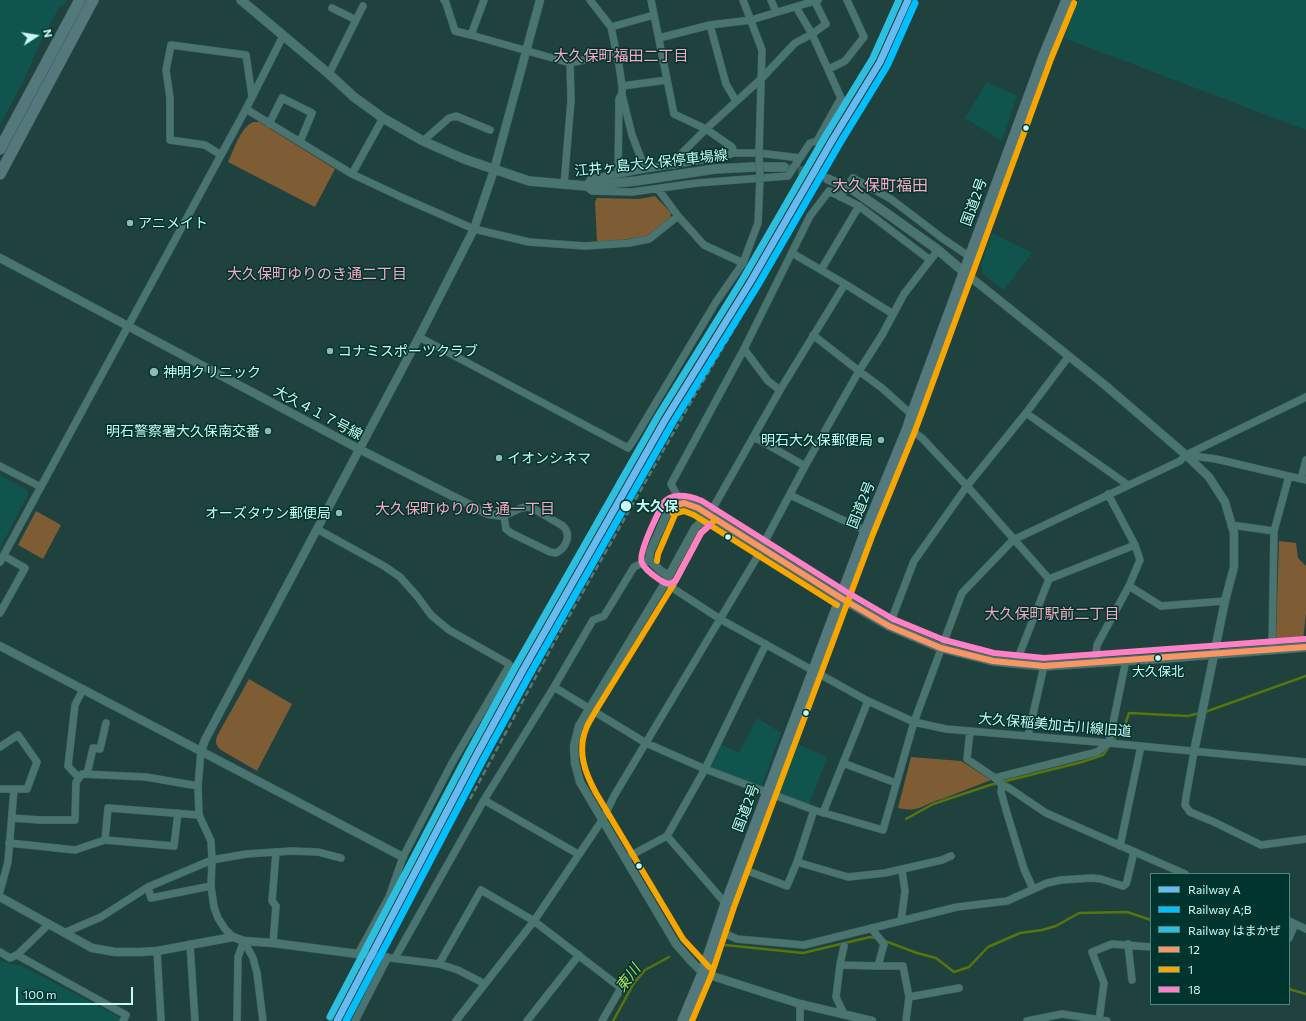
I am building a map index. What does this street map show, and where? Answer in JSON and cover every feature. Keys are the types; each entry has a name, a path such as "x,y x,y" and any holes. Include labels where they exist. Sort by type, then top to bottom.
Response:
{"highway":[{"path":"0,149 80,0"},
{"path":"0,174 93,0"},
{"name":"国道2号","path":"683,1021 703,973 726,904 866,531 908,428 1044,56 1067,0"}],"main road":[{"name":"江井ヶ島大久保停車場線","path":"241,0 354,97 383,118 423,141 464,159 529,181 586,186 753,166 784,167"},
{"path":"828,179 853,190 938,250 964,272"},
{"path":"670,507 681,502 688,503 698,508 841,598 889,626 941,648 993,661 1044,666 1306,647"}],"street":[{"path":"444,0 455,31 471,34 526,52 570,64 616,53"},
{"path":"471,34 484,0"},
{"path":"485,984 458,970 439,964 273,943 244,941 233,937 225,929 218,918 214,907 210,886 212,860 211,841 199,815 198,786 201,751 213,726 419,337 474,228 494,170 540,0"},
{"path":"590,0 611,28 622,86 622,95 632,135 645,169"},
{"path":"651,0 674,114 706,129 732,147 734,153"},
{"path":"419,337 628,448 716,302 743,262 758,223 762,50 743,0"},
{"path":"771,0 776,12"},
{"path":"659,38 710,26 751,20 816,0 826,24 796,43 762,78 706,129 678,157 674,165"},
{"path":"829,69 845,61 864,37 847,0"},
{"path":"328,74 363,6"},
{"path":"796,7 812,34 841,98 817,141 810,143 800,158 788,176 697,183 632,192 592,191 586,186 591,179 720,158 734,153 759,153 800,158"},
{"path":"332,8 356,20"},
{"path":"611,28 654,15"},
{"path":"710,26 726,84 736,102"},
{"path":"0,613 25,568 2,559 246,110 284,36"},
{"path":"221,155 205,145 170,140 170,98 166,70 171,45 246,55 252,97"},
{"path":"564,185 571,100 570,64"},
{"path":"622,86 667,80"},
{"path":"618,174 618,100 622,95"},
{"path":"269,124 282,98 312,113 300,142"},
{"path":"246,110 352,174 401,198 474,228 529,242 585,246 608,246 629,243 649,239 678,216"},
{"path":"423,141 449,118 456,116 490,130"},
{"path":"352,174 383,118"},
{"path":"840,196 853,178 891,199 942,238 970,257"},
{"path":"658,189 678,216 704,245 743,262"},
{"path":"681,502 671,484 744,348 810,216 829,191 859,206 930,260"},
{"path":"821,270 859,206"},
{"path":"456,1021 534,921 603,819 614,796 762,548 805,466 904,294 938,250"},
{"path":"792,253 893,314"},
{"name":"大久４１７号線","path":"0,258 359,449 488,514 504,516"},
{"path":"964,272 1106,386 1186,455 1209,477 1225,502 1234,533 1234,567 1225,601 1194,752 1185,805 1190,812 1261,845 1306,839"},
{"path":"845,284 780,390 709,515 695,528 667,579 588,708 579,726 574,746 575,763 580,782 590,800 603,819 676,944 703,973 800,1004 872,1021"},
{"path":"813,334 882,388 912,414"},
{"path":"744,348 768,381 780,390"},
{"path":"889,626 914,561 967,486 1026,413 1069,356"},
{"path":"554,687 646,743 705,769 814,810 883,830 914,722 962,593 1013,540 1180,461 1186,455 1306,396"},
{"path":"1026,413 1128,485"},
{"path":"908,428 922,438 967,486 1013,540 1049,579"},
{"path":"754,437 805,466"},
{"path":"1186,455 1216,459 1304,480 1306,460"},
{"path":"0,466 41,487"},
{"path":"1272,650 1274,531 1289,476"},
{"path":"1095,663 1097,645 1129,586 1140,560 1108,494"},
{"path":"790,495 866,531"},
{"path":"528,507 534,509 563,526 567,530 568,536 566,544 563,549 556,553 550,552 511,533 506,529 504,516 521,508 528,507"},
{"path":"649,560 650,552 670,507"},
{"path":"1231,525 1274,531"},
{"path":"317,530 384,566 400,577 432,615 449,630 508,664 509,666 452,763 403,857 389,897 358,954"},
{"path":"1016,663 1049,579 1134,546"},
{"path":"649,560 667,579"},
{"path":"355,1021 484,800 554,687 593,620 604,616 634,567 649,560"},
{"name":"大久保稲美加古川線旧道","path":"667,579 720,619 868,701 914,722 946,729 1306,762"},
{"path":"1129,586 1161,606 1225,601"},
{"path":"626,858 667,836 705,769 766,644"},
{"path":"0,646 403,857"},
{"path":"995,778 1097,752 1109,743 1126,660"},
{"path":"1028,736 1044,666"},
{"path":"79,778 68,766 75,706 83,689"},
{"path":"823,813 868,701"},
{"path":"87,774 93,748 100,749 106,723"},
{"path":"970,731 967,759 995,778 1002,785 1009,788 1046,813 1183,873"},
{"path":"0,747 18,735 37,762 27,789 0,789"},
{"path":"1120,846 1141,746"},
{"path":"843,763 896,783"},
{"path":"12,818 75,820 76,782 82,774 146,777 198,786"},
{"path":"1002,785 1001,792 1003,799 1024,869 1033,889"},
{"path":"0,891 8,862 14,789"},
{"path":"484,800 578,854"},
{"path":"105,840 108,808 199,815"},
{"path":"740,868 787,886 797,862 814,810"},
{"path":"10,842 75,850 105,840 174,846 178,813"},
{"path":"667,836 726,904"},
{"path":"64,933 101,917 148,887 212,860 246,854 292,851 318,852 341,858"},
{"path":"273,943 276,906 272,901 276,852"},
{"path":"717,930 737,939 804,945 957,907 1007,901 1047,883 1061,880 1092,878 1101,879 1123,886 1127,881 1134,852"},
{"path":"797,862 848,877 886,874 942,860 951,856"},
{"path":"901,921 905,891 902,870"},
{"path":"148,887 151,898 210,886"},
{"path":"439,964 481,890 534,921 621,988 602,1021"},
{"path":"0,897 92,948 116,952 157,950 233,937"},
{"path":"1290,933 1292,923 1306,929"},
{"path":"0,952 10,958 17,955 49,924"},
{"path":"871,928 884,944 878,966"},
{"path":"237,1021 238,957 244,941"},
{"path":"244,941 253,958 257,973 263,1021"},
{"path":"190,944 195,1021"},
{"path":"1099,1020 1104,983 1092,952 1112,944 1128,944 1150,947"},
{"path":"1128,944 1132,980"},
{"path":"844,946 836,997 844,1014"},
{"path":"157,950 161,1021"},
{"path":"17,955 126,1015 122,1021"},
{"path":"531,1020 579,955"},
{"path":"840,965 903,966 909,997 906,1021"},
{"path":"909,997 959,988"},
{"path":"800,1004 800,1021"},
{"path":"1027,1021 1062,1014 1107,1021"}],"shaded area":[{"path":"0,0 67,0 65,4 59,7 35,54 25,78 0,125"},
{"path":"1078,0 1306,0 1306,130 1064,38"},
{"path":"987,82 1017,96 1002,141 965,118"},
{"path":"253,122 259,122 335,169 315,207 228,162 244,129"},
{"path":"655,196 671,213 670,218 650,236 600,243 597,241 595,202 597,198 639,199"},
{"path":"992,233 1032,253 1004,290 983,274 981,265"},
{"path":"0,475 27,490 28,495 0,548"},
{"path":"36,511 61,525 43,559 18,545"},
{"path":"1279,541 1296,543 1298,558 1306,566 1306,613 1303,640 1278,640 1276,637"},
{"path":"249,679 292,704 257,771 221,750 216,742 217,736"},
{"path":"757,718 781,733 761,788 710,767 720,744 739,753"},
{"path":"797,744 827,757 808,807 776,794"},
{"path":"911,757 961,761 991,780 917,809 898,808"},
{"path":"0,960 22,966 119,1017 119,1021 0,1021"}],"waterway":[{"path":"1205,712 1306,676"},
{"path":"906,819 933,804 990,785 1082,762 1103,755 1126,722 1129,713 1188,716 1200,713"},
{"path":"885,941 917,953 936,958 954,972 969,967 988,947 1020,933 1042,930 1056,926 1079,913 1127,912 1150,920"},
{"path":"725,945 803,953 870,937 876,938"},
{"name":"東川","path":"613,1021 634,983 645,970 669,957"},
{"path":"1290,989 1306,994"}],"tunnel":[{"path":"785,168 810,172 828,179"}],"railway":[{"path":"470,799 555,641 741,317"}],"rail line":[{"name":"はまかぜ","path":"330,1017 469,752 516,666 658,416 744,277 826,135 873,58 899,0"},
{"name":"A","path":"337,1021 476,756 523,670 665,420 751,281 833,139 880,62 908,0"},
{"name":"A;B","path":"346,1021 483,760 530,674 672,424 758,285 840,143 887,66 915,3"}],"transit line":[{"name":"1","path":"692,1021 711,976 734,907 873,534 915,431 1051,59 1074,3"},
{"name":"18","path":"710,525 701,533 676,580 672,583 668,584 662,581 643,566 641,558 642,551 663,503 672,497 682,496 702,501 845,591 893,619 944,640 994,653 1044,658 1305,639"},
{"name":"12","path":"670,507 684,503 698,508 841,598 889,626 941,648 993,661 1044,666 1306,647"},
{"name":"1","path":"657,561 658,554 677,510"},
{"name":"1","path":"673,514 684,511 694,515 837,605"},
{"name":"1","path":"709,967 683,939 596,793 586,770 582,754 582,746 586,729 595,712 672,587 701,533 714,521"}],"place":[{"name":"アニメイト","path":"130,223"},
{"name":"コナミスポーツクラブ","path":"330,351"},
{"name":"神明クリニック","path":"154,372"},
{"name":"明石警察署大久保南交番","path":"268,431"},
{"name":"明石大久保郵便局","path":"881,440"},
{"name":"イオンシネマ","path":"499,458"},
{"name":"大久保","path":"626,506"},
{"name":"オーズタウン郵便局","path":"339,513"},
{"name":"大久保北","path":"1158,658"}],"district":[{"name":"大久保町福田二丁目","path":"621,56"},
{"name":"大久保町福田","path":"880,186"},
{"name":"大久保町ゆりのき通二丁目","path":"317,274"},
{"name":"大久保町ゆりのき通一丁目","path":"465,509"},
{"name":"大久保町駅前二丁目","path":"1052,614"}]}
